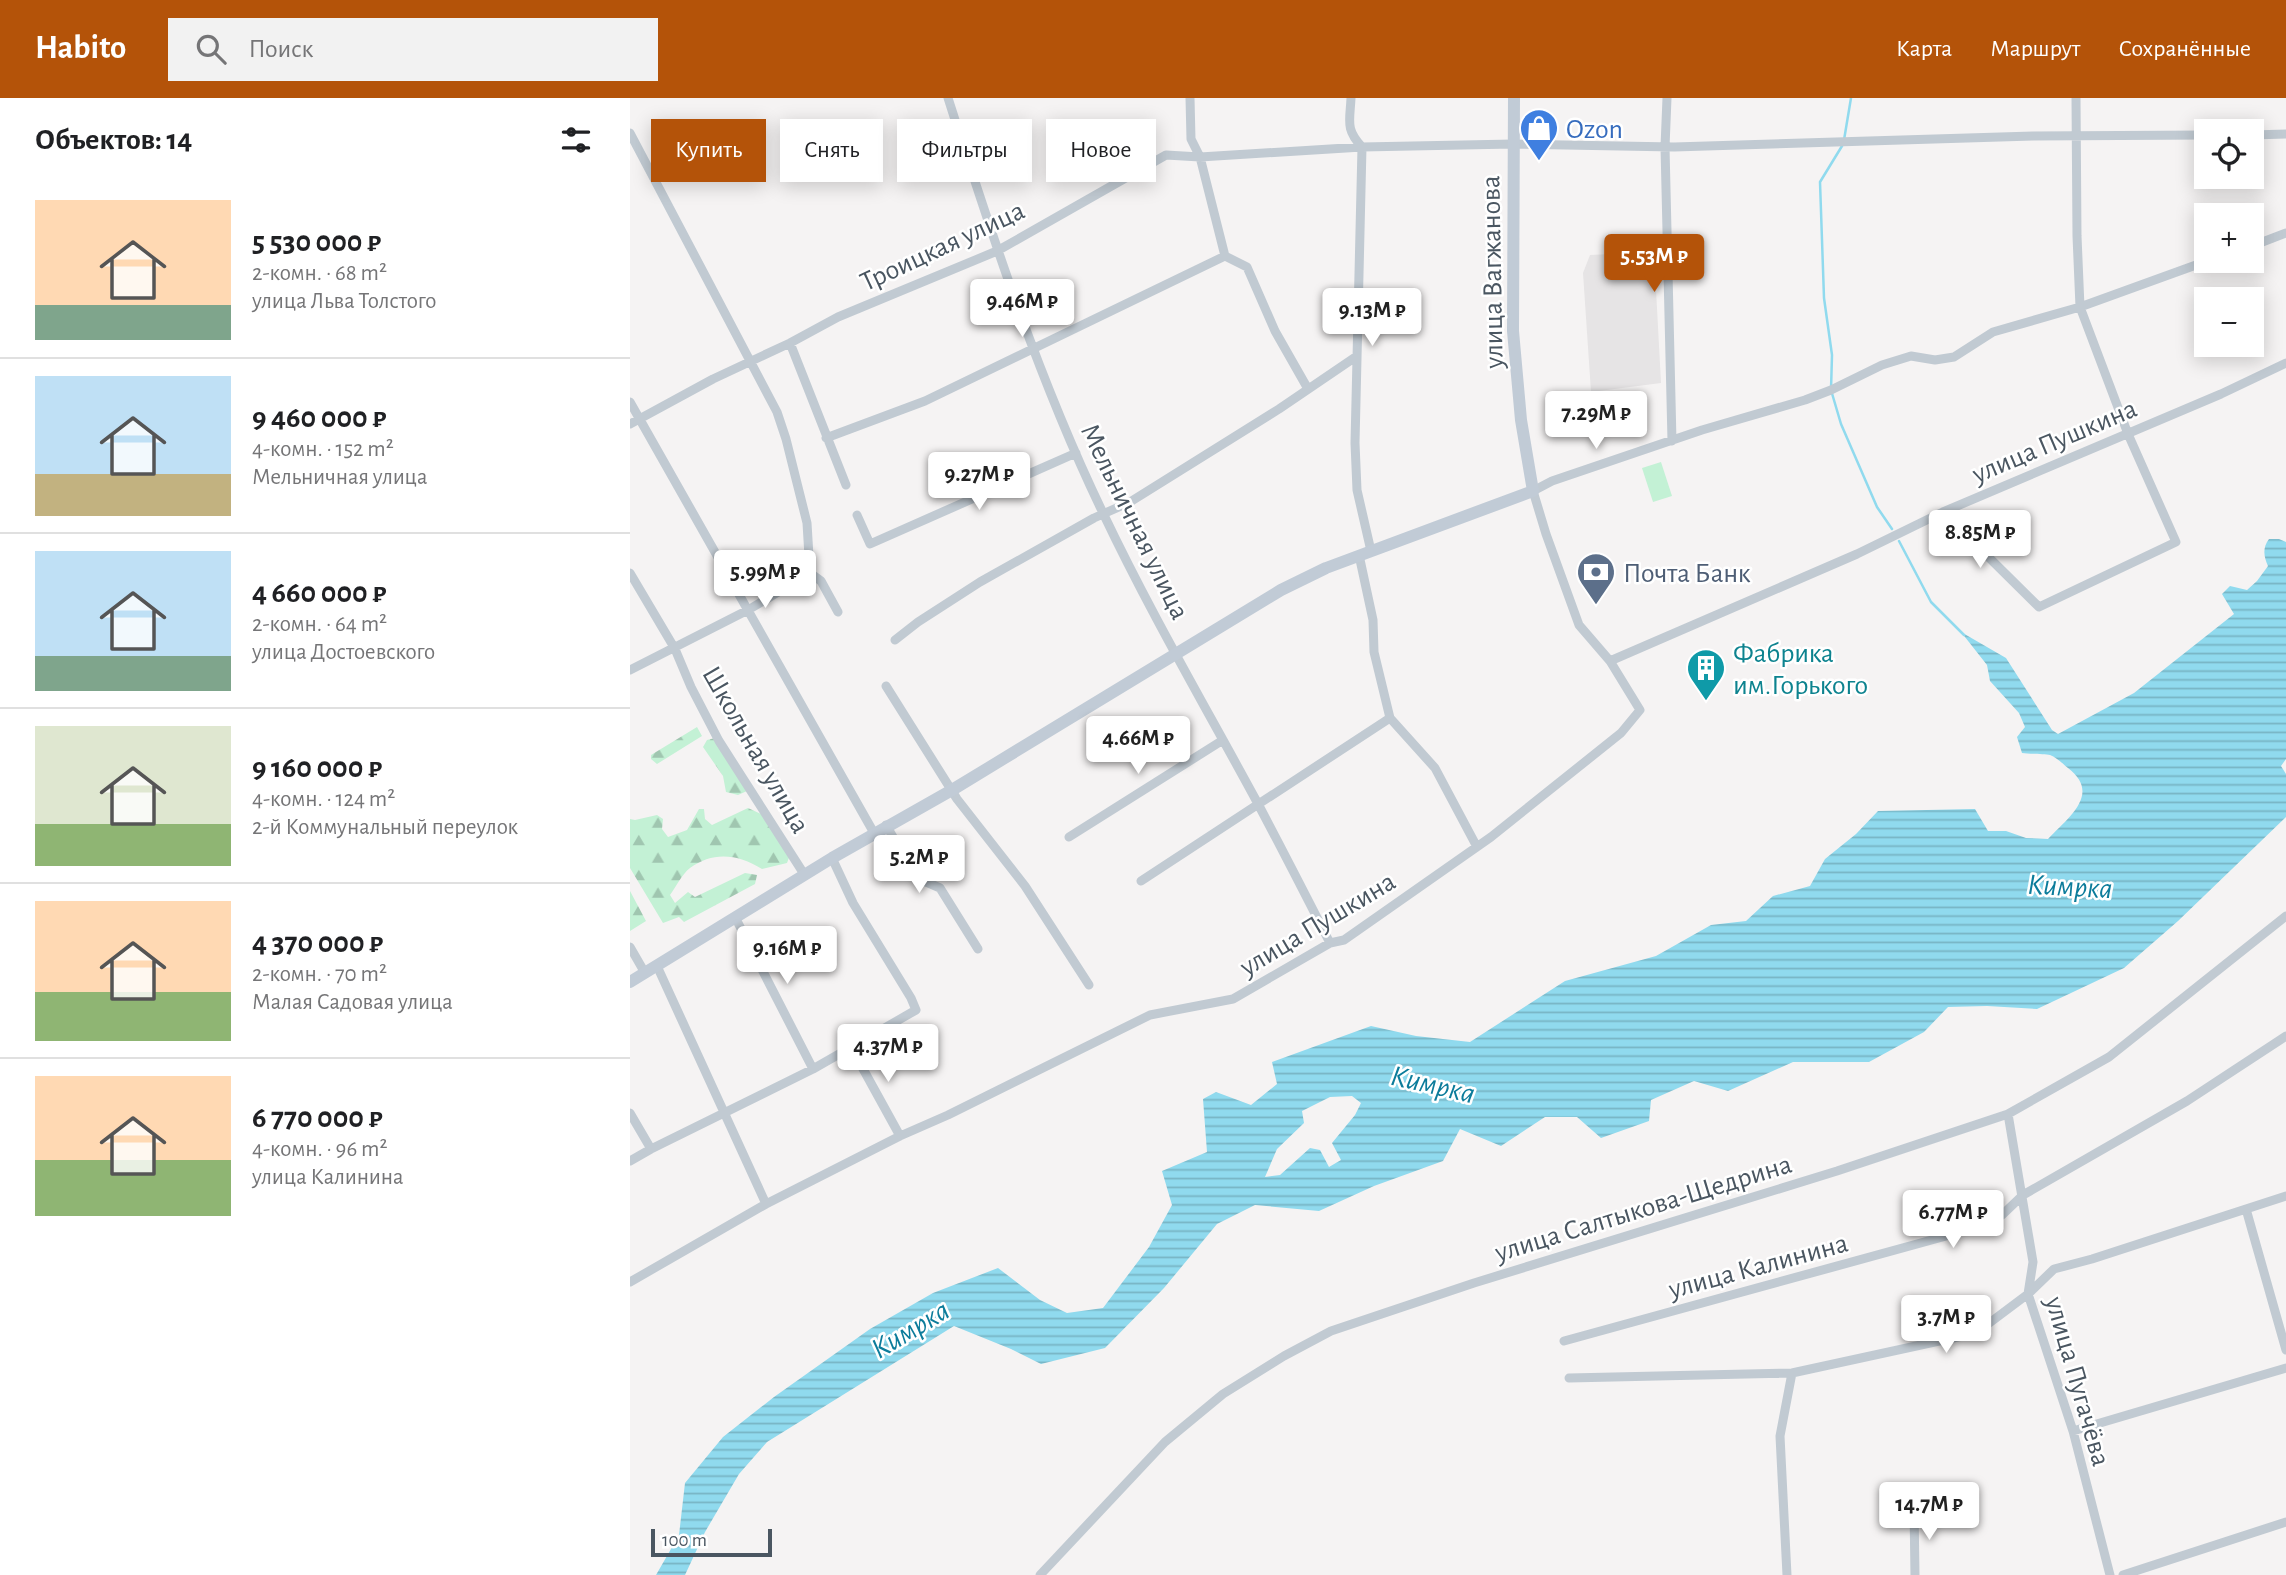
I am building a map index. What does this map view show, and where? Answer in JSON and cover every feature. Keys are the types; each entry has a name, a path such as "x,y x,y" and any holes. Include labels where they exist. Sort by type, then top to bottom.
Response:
{"street":[{"name":"Мельничная улица","path":"948,98 997,251 1076,453 1175,653 1330,943"},
{"path":"1190,98 1191,139 1200,157 1225,257"},
{"path":"1351,98 1351,136 1362,147 1354,443 1374,652 1390,718 1435,768 1477,847"},
{"name":"улица Вагжанова","path":"1514,98 1513,331 1521,420 1533,491 1579,625 1609,661 1640,710"},
{"path":"1667,98 1665,147 1672,441"},
{"path":"1943,512 2039,607 2176,542 2128,433 2080,307 2076,98"},
{"path":"630,133 777,412 807,523 810,573"},
{"path":"2264,135 2286,134"},
{"name":"Троицкая улица","path":"635,422 713,379 838,317 997,251 1167,155 1200,157 1362,147 1513,144 1665,147 2076,135 2194,135"},
{"path":"2264,241 2286,233"},
{"path":"826,438 925,401 1225,257"},
{"path":"1225,257 1247,267 1275,331 1308,389"},
{"path":"630,982 804,874 951,790 1280,590 1365,553 1533,491 1552,481 1805,400 1882,365 1911,356 1935,360 1954,357 1993,332 2080,307 2194,266"},
{"path":"790,343 846,485"},
{"path":"895,640 981,582 1130,502 1357,356"},
{"name":"улица Пушкина","path":"1609,661 1857,554 1943,512 2221,394 2286,363"},
{"path":"630,402 635,422 748,610 874,833"},
{"path":"857,515 870,544 1076,453"},
{"name":"Школьная улица","path":"630,573 675,649 719,741 804,874"},
{"path":"630,670 748,610 810,573"},
{"path":"810,573 821,581 838,612"},
{"path":"886,686 951,790 1025,886 1089,985"},
{"name":"улица Пушкина","path":"630,1282 766,1204 1150,1015 1233,999 1330,943 1344,940 1477,847 1621,733 1640,710"},
{"path":"1141,881 1390,718"},
{"path":"1069,837 1223,740"},
{"path":"886,825 917,878 940,888 978,949"},
{"path":"630,1161 813,1069 916,1010 853,903 832,858"},
{"name":"улица Салтыкова-Щедрина","path":"1040,1575 1165,1442 1223,1394 1331,1331 1474,1283 1838,1171 2008,1114 2109,1057 2286,916"},
{"path":"735,917 813,1069"},
{"path":"630,947 651,969 724,1112 766,1204"},
{"name":"улица Калинина","path":"1564,1341 1957,1233 2002,1215 2023,1195 2187,1101 2286,1036"},
{"path":"851,1046 900,1136"},
{"path":"630,1113 651,1149"},
{"name":"улица Пугачёва","path":"2008,1114 2033,1262 2028,1294 2073,1431 2110,1575"},
{"path":"1569,1378 1792,1373 1976,1334 2028,1294 2054,1269 2286,1196"},
{"path":"2246,1209 2286,1350"},
{"path":"2073,1431 2286,1368"},
{"path":"1787,1575 1780,1436 1792,1373"},
{"path":"1914,1509 1915,1575"},
{"path":"2123,1575 2286,1522"}],"shaded area":[{"path":"1654,252 1661,383 1591,392 1583,273 1590,255"}],"green space":[{"path":"1661,462 1672,496 1653,502 1642,468"},
{"path":"697,727 702,736 657,764 651,759 651,755"},
{"path":"715,738 747,791 738,795 726,792 723,776 703,747 707,740"},
{"path":"748,808 761,814 790,855 787,863 762,869 744,860 726,856 699,863 684,874 670,895 675,903 688,892 695,897 745,873 757,875 755,884 684,922 679,917 663,923 630,868 630,819 657,815 663,819 662,829 668,837 687,830 699,809 704,809 705,819 712,825"},
{"path":"630,891 646,921 630,931"}],"water":[{"name":"Кимрка","path":"2269,539 2286,542 2286,759 2281,766 2286,774 2286,817 2178,921 2124,968 2037,1009 1948,1007 1924,1032 1869,1062 1793,1062 1728,1091 1694,1081 1651,1100 1649,1121 1601,1138 1577,1117 1545,1117 1501,1146 1460,1129 1443,1161 1374,1186 1319,1211 1255,1205 1217,1224 1164,1288 1105,1348 1041,1364 954,1326 767,1442 739,1474 705,1532 685,1575 656,1575 679,1535 685,1483 723,1437 870,1329 933,1293 998,1268 1040,1300 1067,1313 1103,1308 1149,1247 1172,1205 1162,1171 1207,1152 1203,1099 1216,1092 1251,1105 1277,1084 1272,1062 1371,1026 1416,1036 1470,1042 1565,981 1656,956 1711,925 1746,921 1773,896 1810,886 1825,859 1856,834 1878,811 1975,809 1988,831 2006,831 2026,838 2048,839 2078,805 2082,787 2078,778 2052,756 2022,753 2017,737 2025,727 2019,713 1990,681 1987,665 1961,632 2006,658 2052,730 2058,734 2134,693 2234,614 2222,594 2230,586 2247,590 2257,581 2268,566 2264,552","holes":["1352,1096 1361,1103 1355,1115 1332,1143 1341,1160 1329,1167 1320,1150 1310,1148 1280,1175 1265,1177 1277,1149 1304,1123 1302,1111 1330,1097"]}],"waterway":[{"path":"1844,140 1851,98"},
{"path":"1842,146 1820,182 1824,298 1832,355 1831,390 1841,424 1877,507 1892,529"},
{"path":"1899,541 1931,602 1964,635"}],"place":[{"name":"Ozon","path":"1539,162"},
{"name":"Почта Банк","path":"1596,606"},
{"name":"Фабрика им.Горького","path":"1706,702"}]}
